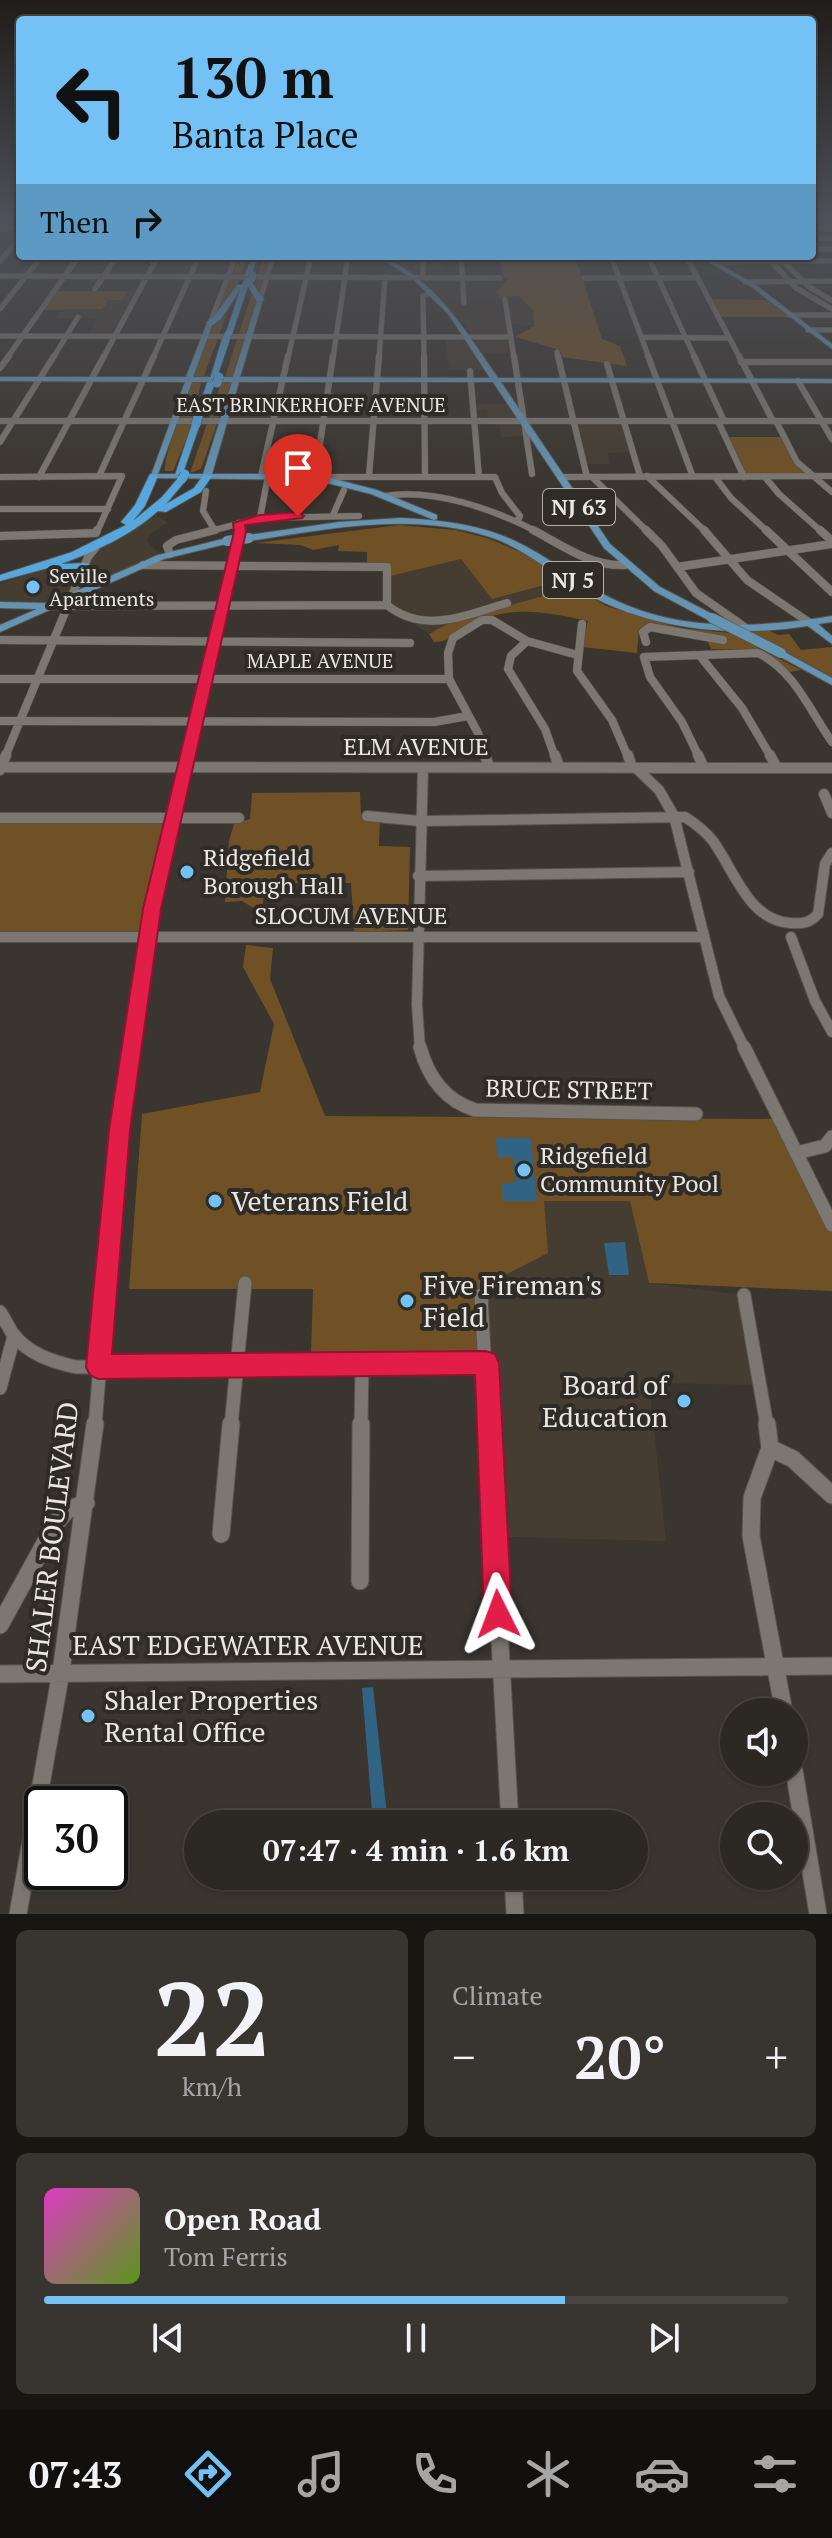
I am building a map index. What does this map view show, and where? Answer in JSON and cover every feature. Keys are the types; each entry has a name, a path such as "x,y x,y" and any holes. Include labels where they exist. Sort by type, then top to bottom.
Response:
{"highway":[{"path":"210,323 221,311"},
{"path":"136,523 169,496 180,476 238,311"},
{"path":"121,527 139,508 153,476"},
{"path":"0,574 80,548 121,527 154,503 180,476"},
{"path":"36,571 193,493 207,476"},
{"path":"0,574 96,542"},
{"path":"0,574 85,566"}],"main road":[{"path":"207,476 257,311"},
{"name":"NJ 63","path":"446,311 497,381 596,533 625,565 679,602 832,682"},
{"path":"784,311 831,346"},
{"path":"210,323 153,476 315,477 384,496 456,525"},
{"path":"0,379 424,380 470,376 497,381 832,381"},
{"path":"527,447 540,447"},
{"name":"NJ 5","path":"0,629 70,601 170,554 227,541 381,520 456,525 512,542 544,559 594,594 657,625 746,628 832,619"},
{"path":"0,605 52,606"},
{"path":"810,623 832,641"}],"street":[{"path":"0,368 40,311"},
{"path":"39,477 127,311"},
{"path":"99,476 174,311"},
{"path":"210,323 215,311"},
{"path":"260,518 273,421 299,311"},
{"path":"341,311 315,477 495,477 502,493 520,516 517,522"},
{"path":"369,476 383,311"},
{"path":"423,311 425,477"},
{"path":"507,311 532,474"},
{"path":"632,311 693,477"},
{"path":"674,311 744,477"},
{"path":"715,311 797,462 832,492"},
{"path":"789,315 832,312"},
{"path":"0,442 78,317"},
{"path":"808,330 832,330"},
{"path":"0,336 511,337"},
{"path":"642,337 729,338"},
{"path":"557,352 589,477 662,546 701,597 746,628"},
{"path":"741,362 832,362"},
{"path":"607,364 623,421 644,476 712,537 754,586 810,623"},
{"path":"470,376 479,477"},
{"path":"798,381 832,439"},
{"name":"EAST BRINKERHOFF AVENUE","path":"0,421 832,421"},
{"path":"0,477 122,476 0,768"},
{"path":"560,477 832,476"},
{"path":"715,477 726,495 807,575 832,592"},
{"path":"765,477 832,542"},
{"path":"333,515 344,490"},
{"path":"206,491 203,511 214,529"},
{"path":"384,496 397,493 425,497 517,522 599,563 614,567 625,565"},
{"path":"0,509 108,509"},
{"path":"170,554 166,549 172,542 260,518 359,516"},
{"name":"SHALER BOULEVARD","path":"18,1914 61,1672 86,1503 119,1130 148,939 241,529 239,523"},
{"path":"0,536 96,542"},
{"path":"677,567 732,561 832,542"},
{"path":"143,565 387,567 387,605"},
{"path":"679,602 701,597"},
{"path":"70,601 223,606 387,605 399,616 425,625 507,603"},
{"path":"489,767 484,745 449,679 448,653 453,638 482,620 496,622 527,641 574,654"},
{"path":"582,624 574,654 578,675 614,722 634,768 659,790 674,816 703,937 726,1013 832,1225"},
{"path":"646,642 643,632 657,625 723,640"},
{"path":"0,640 410,643"},
{"path":"527,641 511,656 508,669 545,729 559,767"},
{"path":"704,768 676,711 650,677 644,657 758,653 769,657 788,678 832,742"},
{"path":"700,656 742,708 777,768"},
{"name":"MAPLE AVENUE","path":"0,679 449,679"},
{"path":"0,721 434,722 468,716"},
{"name":"ELM AVENUE","path":"0,768 832,768"},
{"name":"BRUCE STREET","path":"423,768 418,876 419,1045 439,1088 463,1109 486,1112 696,1114"},
{"path":"824,794 832,813"},
{"path":"367,816 420,821 685,817 697,824 758,909 770,919 786,924 801,924 817,916 825,864 832,853"},
{"path":"0,818 239,818"},
{"path":"418,876 689,872"},
{"name":"SLOCUM AVENUE","path":"0,937 703,937"},
{"path":"791,937 815,1001 832,1032"},
{"path":"796,1153 831,1143"},
{"path":"221,1534 245,1283"},
{"path":"481,1295 509,1810"},
{"path":"744,1295 770,1448 756,1482 750,1515 752,1541 782,1698"},
{"path":"0,1312 14,1336 45,1359 76,1367 486,1363"},
{"path":"0,1388 14,1336"},
{"path":"360,1581 362,1364"},
{"path":"770,1448 793,1459 832,1495"},
{"path":"0,1625 56,1523 67,1510 86,1503"},
{"name":"EAST EDGEWATER AVENUE","path":"0,1674 832,1666"},
{"path":"797,1786 818,1914"},
{"path":"514,1890 515,1914"}],"shaded area":[{"path":"60,311 127,311 113,336 88,336 97,318 56,319"},
{"path":"216,311 228,311 204,376 189,376"},
{"path":"246,311 253,311 233,377 225,377"},
{"path":"448,311 533,311 534,326 509,324 510,353 484,354 463,322"},
{"path":"533,311 593,311 602,339 620,346 627,366 562,357 560,350 515,337 534,326"},
{"path":"716,311 784,311 791,317 719,317"},
{"path":"445,337 464,338 490,370 449,370"},
{"path":"186,383 201,383 191,428 173,471 165,471 170,443"},
{"path":"221,383 231,383 201,469 190,473"},
{"path":"472,404 511,404 523,421 525,436 501,437 499,421 489,421 487,410 472,410"},
{"path":"573,421 623,421 634,452 608,453 610,464 584,464"},
{"path":"726,437 784,437 798,462 814,476 744,477"},
{"path":"156,516 168,522 150,534 147,541 160,555 49,605 0,602 0,583 50,568 88,568 98,547"},
{"path":"399,525 455,530 487,538 523,553 606,606 680,628 730,633 801,670 790,672 761,650 711,649 705,636 653,623 639,629 637,653 582,647 588,621 533,612 492,616 447,640 434,642 429,634 449,623 550,594 541,586 492,599 461,559 391,576 386,566 367,566 367,552 338,551 339,545 313,550 301,545 255,543"},
{"path":"461,559 492,599 541,586 551,595 449,623 440,630 428,633 387,606 387,577"},
{"path":"731,627 764,628 778,635 789,634 801,650 832,647 832,682"},
{"path":"360,792 361,817 380,818 379,846 410,847 408,930 354,932 351,883 266,883 261,913 242,901 225,902 229,841 234,824 250,819 252,793"},
{"path":"0,821 169,823 140,936 0,934"},
{"path":"246,945 273,948 270,979 325,1116 782,1119 832,1226 832,1291 649,1283 630,1201 544,1201 548,1253 482,1287 486,1363 320,1367 311,1352 313,1289 129,1289 142,1114 260,1092 274,1024 243,967"},
{"path":"543,1201 630,1201 649,1283 744,1295 761,1385 649,1383 666,1541 503,1537 482,1287 547,1253"}],"water":[{"name":"Ridgefield Community Pool","path":"496,1138 531,1138 537,1201 503,1201 502,1184 515,1183 513,1157 497,1157"},
{"path":"625,1242 629,1275 609,1275 604,1243"},
{"path":"373,1687 386,1810 372,1810 362,1688"}],"place":[{"name":"Seville Apartments","path":"33,587"},
{"name":"Ridgefield Borough Hall","path":"187,872"},
{"name":"Ridgefield Community Pool","path":"524,1170"},
{"name":"Veterans Field","path":"215,1201"},
{"name":"Five Fireman's Field","path":"407,1301"},
{"name":"Board of Education","path":"684,1401"},
{"name":"Shaler Properties Rental Office","path":"88,1716"}],"route":[{"path":"298,516 260,518 239,523 241,529 152,909 119,1130 98,1367 486,1363 498,1614"}]}
